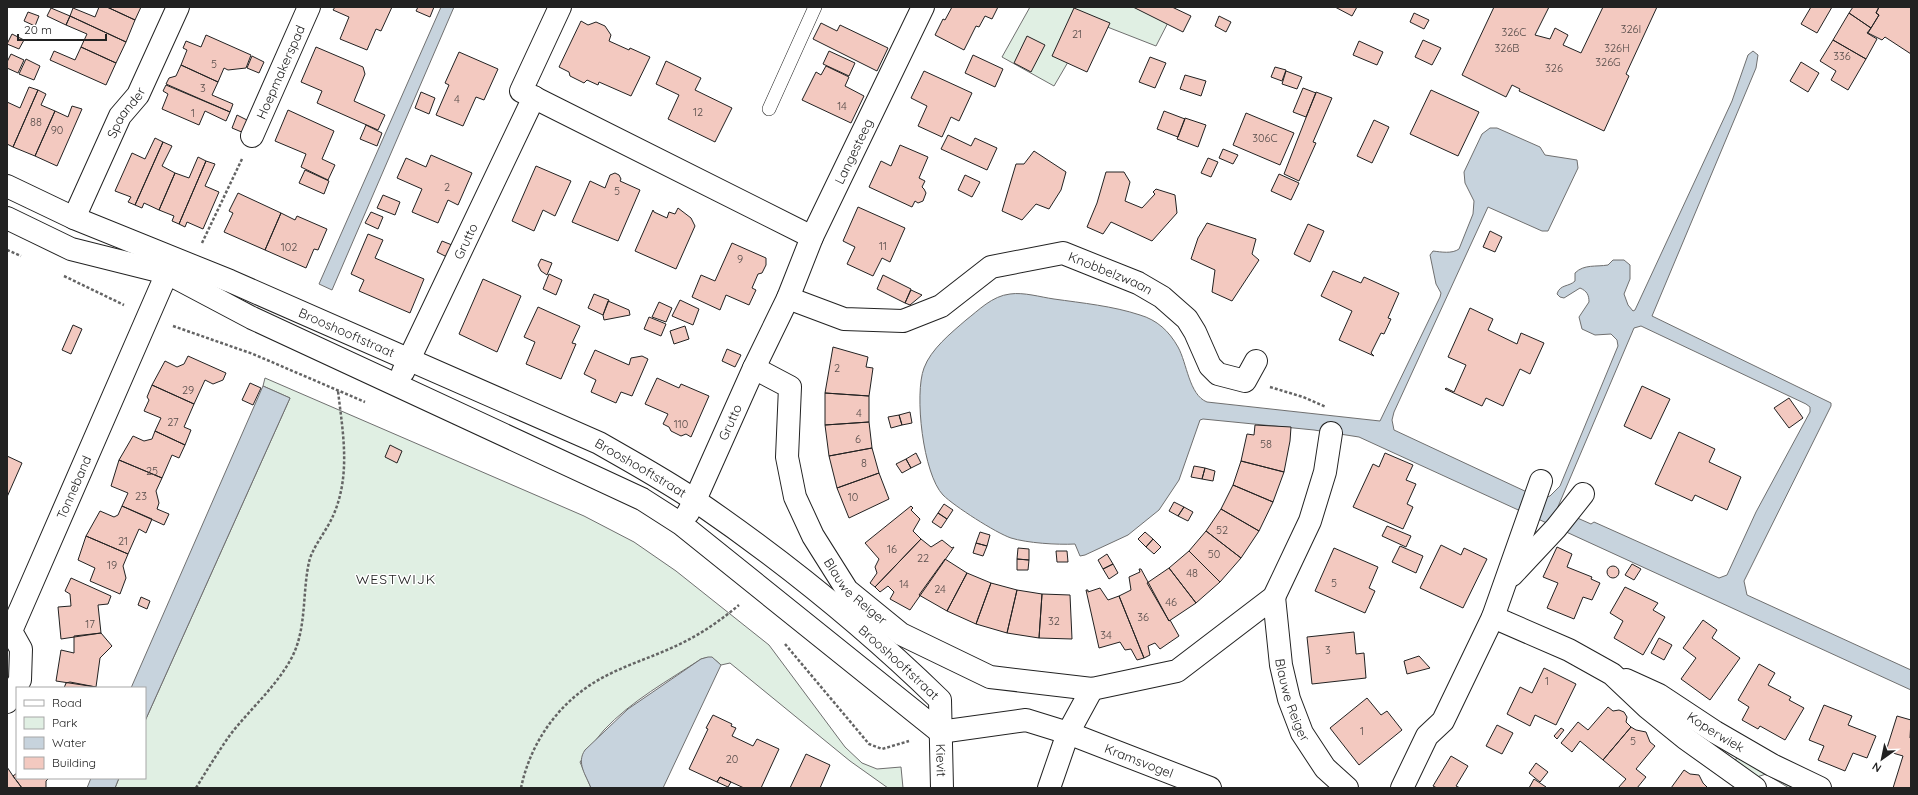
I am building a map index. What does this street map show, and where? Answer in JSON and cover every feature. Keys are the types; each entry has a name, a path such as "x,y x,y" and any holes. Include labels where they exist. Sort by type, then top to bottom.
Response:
{"street":[{"name":"Spaander","path":"74,218 120,116 138,95 178,7"},
{"name":"Hoepmakerspad","path":"252,136 309,7"},
{"path":"560,7 521,91 812,237"},
{"name":"Langesteeg","path":"788,298 812,237 923,7"},
{"name":"Grutto","path":"397,384 534,97"},
{"name":"Brooshooftstraat","path":"7,186 171,265 409,360 599,443 655,475 695,500 766,551 894,655 940,700 940,732"},
{"name":"Brooshooftstraat","path":"7,218 72,249 171,265 252,318 642,499 681,524 940,732"},
{"name":"Knobbelzwaan","path":"788,298 844,319 903,321 941,306 991,267 1062,253 1138,283 1162,297 1187,319 1195,332 1210,366 1218,374 1244,381"},
{"name":"Tonneband","path":"7,702 20,680 21,649 11,631 171,265"},
{"name":"Grutto","path":"681,524 695,500 754,368 788,298"},
{"path":"1244,381 1256,361"},
{"name":"Blauwe Reiger","path":"754,368 790,387 787,457 794,497 814,536 847,590 901,634 990,677 1092,689 1178,671 1274,597 1310,521 1325,472 1331,433"},
{"path":"1402,788 1427,736 1443,721 1493,617 1539,486"},
{"path":"1504,584 1562,521 1582,494"},
{"name":"Blauwe Reiger","path":"1274,597 1281,666 1289,699 1302,733 1325,768 1347,788"},
{"name":"Koperwiek","path":"1493,617 1569,650 1612,674 1659,694 1728,740 1772,765 1820,788"},
{"name":"Koperwiek","path":"1612,674 1648,708 1685,738 1755,788"},
{"path":"1049,788 1068,734 1092,689"},
{"path":"940,732 1026,720 1068,734"},
{"name":"Kievit","path":"940,732 942,788"},
{"name":"Kramsvogel","path":"1068,734 1210,788"}],"lane":[{"path":"769,109 815,7"}],"path":[{"path":"171,265 202,244 252,136"},
{"path":"7,250 26,259"},
{"path":"59,274 148,316 253,354 366,402"},
{"path":"1244,381 1303,397 1333,410"},
{"path":"196,788 230,735 269,690 291,659 301,634 304,586 309,559 333,515 344,479 345,453 338,391"},
{"path":"521,788 530,757 545,730 560,710 575,696 596,682 702,633 742,603"},
{"path":"785,643 869,744 882,749 940,732"}],"green space":[{"path":"1030,7 1176,7 1156,46 1092,21 1054,86 1002,57"},
{"path":"265,378 584,516 634,542 676,571 769,645 845,747 862,763 877,769 901,767 903,788 888,788 850,761 730,663 721,665 714,659 707,658 701,659 638,700 604,730 580,762 591,788 115,788 119,779 146,779 146,719 290,398 263,386"},
{"path":"1737,757 1803,788 1789,788 1766,774 1754,778 1735,761"}],"water":[{"path":"441,7 454,7 332,290 319,284"},
{"path":"1753,51 1758,55 1756,68 1652,316 1831,403 1831,406 1744,581 1747,595 1911,670 1911,690 1359,437 1314,430 1203,419 1200,420 1179,480 1159,510 1128,535 1080,556 1075,544 1051,544 1018,540 1004,535 956,506 943,495 936,485 930,470 922,433 920,414 921,380 924,368 931,354 948,336 981,308 992,300 1003,295 1026,294 1086,303 1130,312 1152,320 1167,331 1174,341 1181,354 1192,386 1196,393 1207,402 1380,421 1440,297 1441,293 1436,284 1430,255 1433,251 1450,252 1459,249 1473,214 1474,201 1465,183 1464,172 1482,134 1490,128 1497,128 1540,147 1545,155 1577,160 1578,168 1548,231 1542,231 1488,207 1394,412 1392,420 1394,430 1529,493 1544,498 1550,496 1560,486 1618,346 1617,340 1611,334 1595,335 1582,329 1579,317 1589,302 1588,295 1584,290 1580,288 1564,298 1557,294 1558,291 1562,287 1575,281 1575,273 1582,268 1608,265 1613,260 1624,260 1630,265 1630,279 1624,294 1628,305 1633,311 1635,310 1732,101 1748,55","holes":["1641,326 1810,407 1810,412 1756,512 1727,575 1719,578 1594,522 1591,524 1557,509 1634,328"]},
{"path":"263,386 290,398 146,719 146,687 131,687"},
{"path":"712,657 721,665 663,788 591,788 581,760 585,750 628,709 701,659"},
{"path":"91,779 119,779 115,788 87,788"}],"building":[{"path":"99,7 107,7 135,20 126,42 70,16 73,8 95,17"},
{"path":"107,7 141,7 135,20"},
{"path":"335,7 392,7 381,31 376,29 367,50 340,39 349,17 333,10"},
{"path":"418,7 434,7 430,17 416,11"},
{"path":"952,7 998,7 992,19 985,16 979,27 976,26 964,50 935,35 943,19 945,20"},
{"path":"1133,7 1172,7 1191,16 1183,32"},
{"path":"1335,7 1357,7 1352,16"},
{"path":"1494,7 1549,7 1535,35 1550,39 1555,28 1568,35 1563,45 1581,53 1603,7 1657,7 1626,74 1629,76 1604,131 1519,91 1520,89 1512,85 1506,97 1462,75"},
{"path":"1811,7 1832,7 1817,33 1801,24"},
{"path":"1853,7 1879,7 1876,13 1879,15 1871,28 1849,13"},
{"path":"1879,7 1911,7 1911,54 1885,37 1882,40 1868,33 1879,15 1876,13"},
{"path":"51,8 70,16 66,25 47,16"},
{"path":"1074,8 1110,23 1087,72 1052,56"},
{"path":"28,12 39,16 35,26 24,21"},
{"path":"1414,13 1429,20 1424,29 1410,22"},
{"path":"1849,13 1871,28 1867,33 1877,39 1866,59 1833,40"},
{"path":"70,16 126,42 116,63 81,47 87,34 66,25"},
{"path":"1219,16 1231,22 1226,32 1215,26"},
{"path":"581,21 588,25 596,22 605,26 611,35 609,41 650,57 631,96 599,82 598,85 587,80 584,83 570,76 569,72 559,67"},
{"path":"821,23 837,31 840,25 888,48 877,71 813,39"},
{"path":"12,34 24,40 19,49 7,44"},
{"path":"206,35 251,55 246,68 228,70 224,68 218,82 181,65 187,50 183,48 186,41 201,47"},
{"path":"1027,36 1045,45 1031,72 1014,63"},
{"path":"1423,40 1441,48 1432,65 1415,57"},
{"path":"1833,40 1866,59 1848,90 1831,80 1836,71 1820,61"},
{"path":"1359,41 1383,52 1377,65 1353,55"},
{"path":"81,47 116,63 106,85 50,60 54,51 75,60"},
{"path":"316,47 363,67 365,74 354,101 385,115 378,130 317,103 322,91 301,82"},
{"path":"829,51 855,63 849,76 823,64"},
{"path":"459,52 498,69 484,100 476,97 463,126 436,115 449,85 445,83"},
{"path":"11,54 24,60 18,73 7,68 7,62"},
{"path":"973,55 1003,69 995,87 965,73"},
{"path":"252,56 264,62 259,73 247,68"},
{"path":"1150,57 1166,63 1155,88 1139,82"},
{"path":"26,59 40,66 34,80 19,74"},
{"path":"666,61 701,78 695,90 732,108 715,142 668,119 679,95 656,84"},
{"path":"1801,62 1819,73 1808,92 1790,81"},
{"path":"181,65 218,82 212,95 233,104 230,112 166,84 169,78 176,76"},
{"path":"826,66 849,77 845,86 864,96 851,123 802,100 816,72 821,75"},
{"path":"1275,67 1286,70 1282,81 1271,77"},
{"path":"924,71 972,93 959,121 951,117 942,137 918,126 927,106 911,98"},
{"path":"1286,71 1302,77 1297,89 1282,84"},
{"path":"1185,75 1206,81 1201,96 1180,89"},
{"path":"166,85 230,112 226,121 205,111 199,125 162,109 168,94 163,91"},
{"path":"29,87 38,90 13,147 7,144 7,102 20,108"},
{"path":"1303,88 1316,93 1306,117 1293,112"},
{"path":"38,90 46,94 41,105 55,111 35,156 13,147"},
{"path":"1431,90 1479,112 1458,156 1410,134"},
{"path":"421,92 435,98 429,114 415,108"},
{"path":"1316,92 1332,98 1313,142 1316,143 1299,181 1284,174"},
{"path":"72,106 82,109 57,166 35,156 55,111 68,117"},
{"path":"288,110 334,131 322,159 335,165 328,180 301,167 306,154 275,141"},
{"path":"1164,111 1185,119 1178,137 1157,129"},
{"path":"1246,113 1294,133 1280,165 1233,145"},
{"path":"237,115 249,121 244,133 232,128"},
{"path":"1185,118 1206,125 1198,147 1177,139"},
{"path":"1374,120 1389,127 1372,163 1357,156"},
{"path":"366,125 382,133 377,146 360,139"},
{"path":"948,135 971,146 975,138 997,148 987,170 941,149"},
{"path":"155,138 163,142 135,205 128,202 131,197 115,191 132,153 145,159"},
{"path":"163,142 172,146 162,166 175,173 159,210 144,203 142,208 135,205"},
{"path":"900,145 928,157 919,178 925,181 922,187 926,193 923,201 918,203 915,201 912,207 869,187 881,161 891,166"},
{"path":"1223,149 1238,155 1233,164 1219,158"},
{"path":"1034,151 1066,172 1061,190 1049,209 1036,204 1022,220 1002,211 1016,164 1024,164"},
{"path":"431,155 472,173 458,205 448,200 438,223 412,212 422,189 397,178 406,158 426,167"},
{"path":"198,157 206,161 179,224 172,221 174,216 159,210 175,173 189,178"},
{"path":"1208,158 1218,162 1211,177 1201,173"},
{"path":"206,161 215,164 205,186 219,192 203,229 187,222 185,227 179,224"},
{"path":"536,166 571,181 555,216 543,210 534,231 512,221"},
{"path":"305,170 329,181 324,194 299,183"},
{"path":"1106,172 1124,172 1130,182 1125,201 1142,208 1155,194 1153,192 1156,189 1175,195 1177,213 1152,241 1111,222 1103,234 1087,227 1097,203"},
{"path":"615,173 619,175 621,179 620,181 640,190 618,241 572,222 590,181 605,188 610,175"},
{"path":"1279,174 1299,183 1291,200 1271,191"},
{"path":"965,175 980,182 972,197 958,190"},
{"path":"238,193 281,213 265,250 224,232 233,213 229,211"},
{"path":"383,195 400,202 395,215 377,208"},
{"path":"858,207 905,228 890,262 882,258 873,276 847,264 855,247 843,241"},
{"path":"678,208 691,218 695,226 676,269 635,251 653,210 654,212 667,218 669,212 675,214"},
{"path":"371,212 383,217 378,229 365,223"},
{"path":"281,213 295,220 297,216 327,229 318,250 314,249 306,268 265,250"},
{"path":"1207,223 1256,239 1252,254 1259,260 1232,301 1212,292 1215,270 1191,259 1198,238"},
{"path":"1308,224 1324,231 1310,262 1294,254"},
{"path":"1490,231 1502,237 1495,252 1483,247"},
{"path":"368,234 383,240 375,258 424,279 410,313 359,291 364,280 351,274"},
{"path":"442,241 452,245 447,257 437,252"},
{"path":"732,243 766,258 766,265 762,273 758,274 752,288 756,290 749,305 726,295 720,310 692,297 701,275 715,281"},
{"path":"541,259 552,263 547,275 541,271 538,265"},
{"path":"1333,271 1361,283 1364,277 1399,293 1388,318 1391,319 1384,334 1381,333 1371,353 1374,356 1339,340 1352,311 1321,296"},
{"path":"549,274 562,280 556,295 543,289"},
{"path":"883,275 911,289 905,303 877,289"},
{"path":"483,279 521,296 497,352 459,334"},
{"path":"911,290 922,295 910,305 905,303"},
{"path":"594,294 609,300 603,315 588,308"},
{"path":"680,300 699,309 693,325 672,316"},
{"path":"608,301 629,310 630,315 604,320 603,315"},
{"path":"659,302 672,308 666,322 652,317"},
{"path":"538,307 580,326 572,343 576,344 561,379 526,364 535,342 524,337"},
{"path":"1470,308 1493,319 1488,330 1517,344 1521,333 1544,343 1530,374 1520,369 1503,406 1486,398 1482,406 1445,389 1446,388 1454,392 1466,365 1448,357"},
{"path":"649,317 666,324 661,336 644,329"},
{"path":"73,325 82,329 71,354 62,350"},
{"path":"685,326 689,339 674,344 670,331"},
{"path":"833,347 868,357 866,367 873,368 869,396 825,393"},
{"path":"727,349 741,355 735,367 722,361"},
{"path":"595,350 629,365 631,358 642,356 648,359 632,396 621,392 616,403 591,392 596,380 584,374"},
{"path":"188,356 226,373 223,380 213,384 205,380 194,404 152,385 165,361 177,367 184,364"},
{"path":"657,378 679,388 681,384 709,396 691,437 686,434 681,436 671,431 669,427 663,424 668,414 645,404"},
{"path":"250,383 261,388 253,405 242,400"},
{"path":"152,385 194,404 184,427 191,430 185,445 155,431 161,418 144,411 149,400 147,397"},
{"path":"1642,386 1670,399 1651,439 1624,426"},
{"path":"825,393 869,396 869,422 825,425"},
{"path":"1789,398 1803,418 1789,428 1774,408"},
{"path":"910,412 912,423 902,425 899,415"},
{"path":"899,415 902,425 891,428 888,417"},
{"path":"869,422 872,448 829,456 825,425"},
{"path":"1255,425 1291,427 1284,472 1241,461 1247,434 1254,435"},
{"path":"155,431 185,445 179,458 172,455 162,478 119,460 133,436 144,441 152,439"},
{"path":"1679,432 1715,449 1709,462 1741,477 1727,510 1695,495 1692,501 1655,484"},
{"path":"390,445 402,451 397,463 385,457"},
{"path":"872,448 879,473 837,488 829,456"},
{"path":"916,453 921,463 911,468 906,459"},
{"path":"1385,453 1413,465 1406,480 1416,484 1407,504 1413,507 1403,529 1353,507 1373,464 1379,467"},
{"path":"7,456 22,463 7,497"},
{"path":"906,459 911,468 902,473 896,464"},
{"path":"119,460 162,478 156,491 159,503 157,509 169,514 164,525 122,506 128,493 111,486"},
{"path":"1241,461 1284,472 1273,502 1233,485"},
{"path":"1194,466 1205,468 1202,479 1191,477"},
{"path":"1205,468 1215,471 1213,481 1202,479"},
{"path":"879,473 889,499 849,518 837,488"},
{"path":"1233,485 1273,502 1259,531 1221,509"},
{"path":"1174,502 1184,507 1178,516 1169,511"},
{"path":"944,504 953,510 947,519 938,513"},
{"path":"122,506 152,519 146,533 139,529 128,554 86,536 100,511 114,517 118,515"},
{"path":"911,506 913,508 911,510 920,519 913,531 921,539 875,587 870,583 877,573 875,567 879,559 865,543"},
{"path":"1184,507 1193,512 1188,521 1178,516"},
{"path":"1221,509 1259,531 1241,558 1206,531"},
{"path":"938,513 947,519 941,528 932,522"},
{"path":"1387,526 1411,536 1406,547 1382,536"},
{"path":"1206,531 1241,558 1220,582 1189,551"},
{"path":"980,532 990,535 987,546 976,543"},
{"path":"1145,532 1153,539 1146,547 1138,539"},
{"path":"86,536 128,554 123,566 126,578 120,594 90,581 95,568 78,560"},
{"path":"921,539 931,547 942,540 952,548 954,547 910,610 890,599 894,592 888,586 880,592 875,587"},
{"path":"1153,539 1161,547 1154,554 1146,547"},
{"path":"976,543 987,546 983,556 973,553"},
{"path":"1441,545 1461,555 1464,548 1487,559 1463,608 1420,588"},
{"path":"1400,546 1423,556 1416,573 1392,562"},
{"path":"1557,547 1572,554 1567,567 1592,577 1591,579 1600,583 1592,600 1583,597 1574,619 1547,608 1558,583 1543,577"},
{"path":"1018,548 1029,549 1029,560 1017,559"},
{"path":"1334,548 1378,567 1369,588 1375,591 1365,613 1315,591"},
{"path":"1056,551 1067,551 1068,562 1057,562"},
{"path":"1189,551 1220,582 1196,603 1169,568"},
{"path":"1107,554 1113,564 1103,569 1098,560"},
{"path":"945,559 967,573 947,611 919,595"},
{"path":"1017,559 1029,560 1028,570 1017,570"},
{"path":"1113,564 1118,573 1109,579 1103,569"},
{"path":"1632,564 1641,569 1634,580 1625,575"},
{"path":"1611,566 1615,566 1619,572 1615,578 1611,578 1607,574 1607,570"},
{"path":"1169,568 1196,603 1169,621 1147,583"},
{"path":"1139,569 1141,569 1169,621 1170,620 1179,636 1160,649 1155,643 1148,646 1150,655 1144,658 1119,596 1131,590 1129,577 1140,572"},
{"path":"967,573 991,583 976,624 947,611"},
{"path":"71,578 111,596 108,604 98,605 101,633 61,639 58,607 71,606 70,594 65,591"},
{"path":"991,583 1017,590 1007,633 976,624"},
{"path":"1625,587 1658,603 1653,610 1665,617 1643,655 1614,638 1623,621 1610,613"},
{"path":"1100,588 1108,600 1119,596 1144,658 1137,660 1131,649 1125,650 1120,642 1099,648 1086,590 1088,590 1088,592"},
{"path":"1017,590 1042,594 1039,638 1007,633"},
{"path":"1042,594 1070,595 1072,639 1039,638"},
{"path":"141,597 150,601 147,609 138,605"},
{"path":"1703,620 1717,630 1712,638 1740,658 1710,700 1681,679 1696,658 1683,648"},
{"path":"1354,632 1356,654 1364,653 1366,678 1312,684 1307,637"},
{"path":"101,633 112,646 100,658 96,687 56,681 61,650 74,653 74,636"},
{"path":"1659,638 1672,645 1664,660 1651,653"},
{"path":"1419,656 1430,668 1407,674 1404,661"},
{"path":"1759,664 1775,673 1768,685 1791,697 1789,700 1804,708 1785,740 1760,726 1758,729 1742,720 1749,707 1738,700"},
{"path":"1544,668 1576,684 1556,725 1535,715 1530,726 1507,714 1520,687 1532,693"},
{"path":"70,682 96,687 64,687 66,683"},
{"path":"1367,698 1381,715 1387,711 1402,730 1359,765 1330,728"},
{"path":"1824,705 1852,716 1848,725 1876,736 1867,758 1853,753 1845,771 1818,760 1824,746 1809,740"},
{"path":"1608,707 1613,711 1619,710 1624,712 1627,717 1626,722 1631,727 1603,760 1580,741 1572,752 1561,743 1578,722 1588,730"},
{"path":"713,715 732,724 731,726 736,728 732,736 753,746 757,739 779,749 761,788 744,788 720,777 717,782 689,769"},
{"path":"1897,716 1911,720 1911,788 1893,788 1903,756 1886,751"},
{"path":"1497,725 1513,733 1502,754 1486,746"},
{"path":"1631,727 1636,730 1646,732 1650,742 1655,746 1636,769 1646,777 1637,788 1618,788 1626,779 1603,760"},
{"path":"1561,728 1564,730 1557,739 1554,736"},
{"path":"806,754 830,765 820,788 790,788"},
{"path":"1451,756 1468,766 1456,786 1460,788 1437,788 1433,786"},
{"path":"1536,763 1548,772 1540,782 1529,773"},
{"path":"7,767 13,776 22,788 7,788"},
{"path":"1684,770 1690,774 1699,775 1703,783 1708,788 1671,788"},
{"path":"16,774 16,779 48,779 46,781 46,788 22,788 13,776"},
{"path":"720,777 731,782 728,787 717,782"},
{"path":"1534,779 1546,787 1529,788"}],"district":[{"name":"WESTWIJK","path":"396,579"}]}
